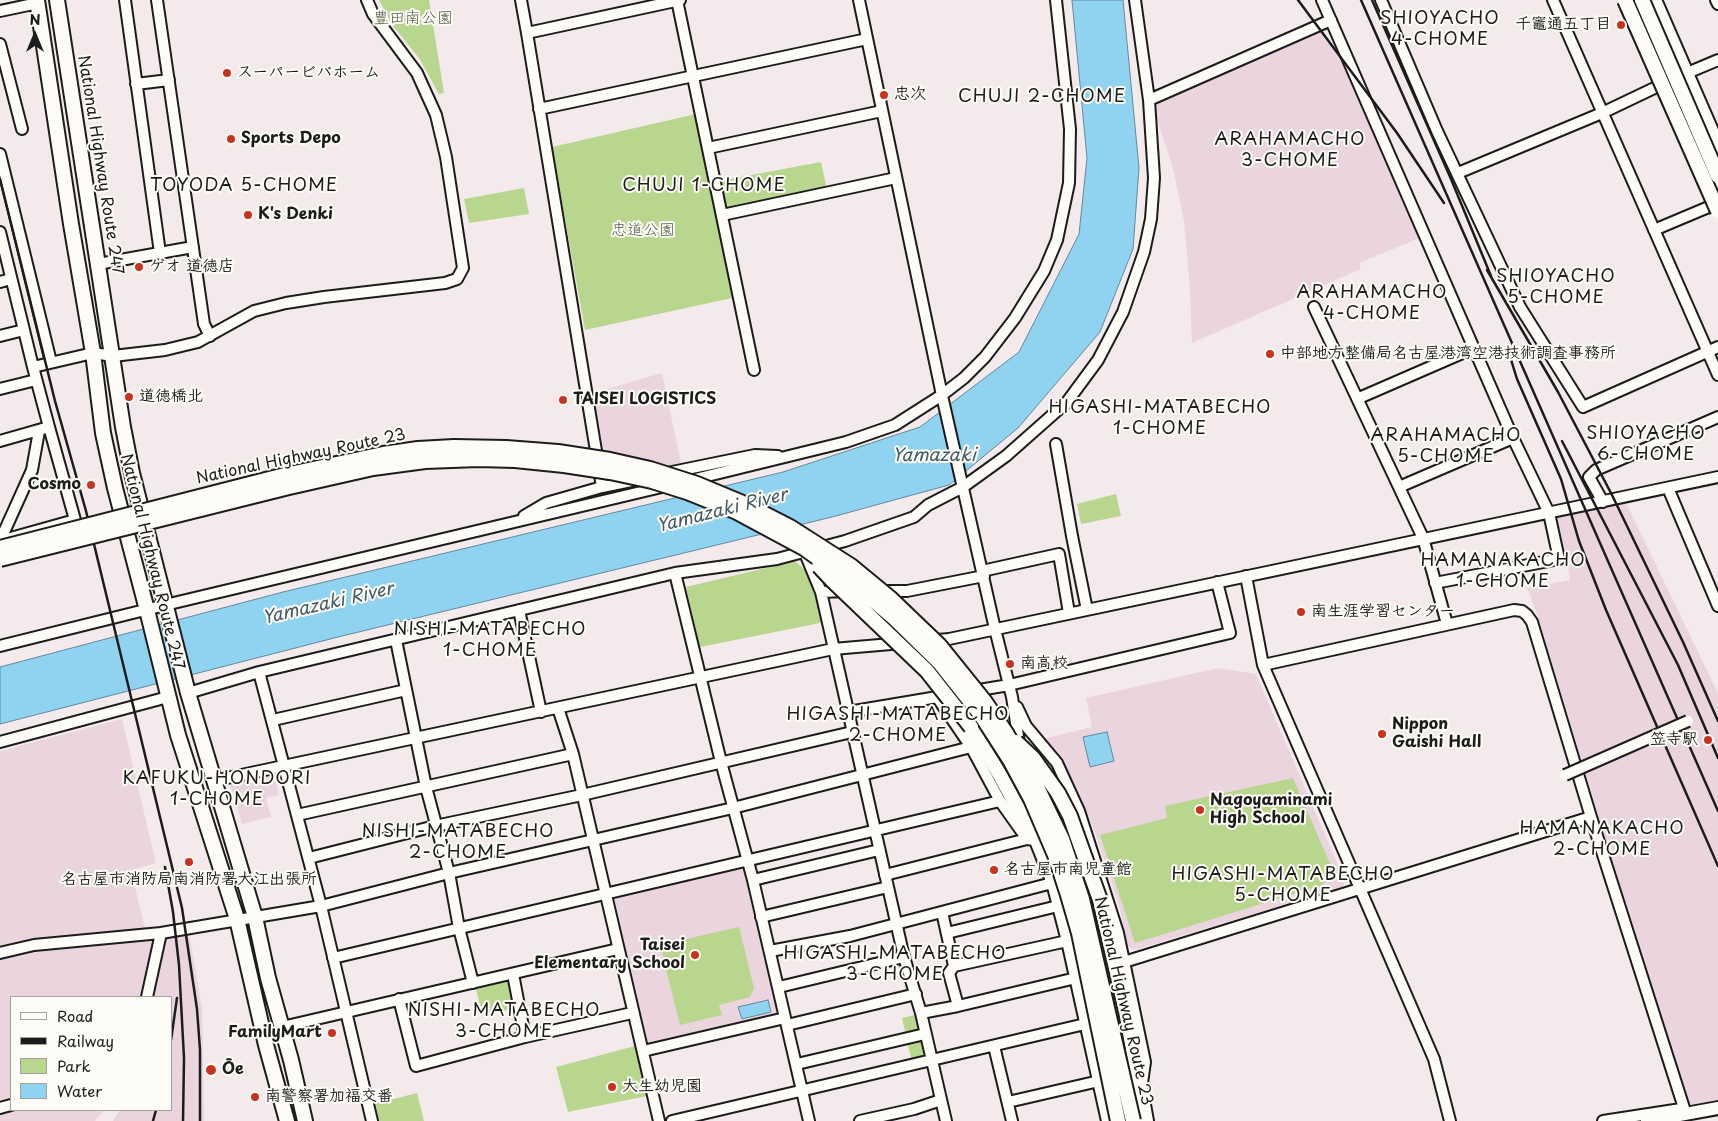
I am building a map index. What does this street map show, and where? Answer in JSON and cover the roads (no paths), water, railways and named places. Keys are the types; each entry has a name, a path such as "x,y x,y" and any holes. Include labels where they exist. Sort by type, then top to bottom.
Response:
{"highway":[{"name":"National Highway Route 247","path":"57,0 123,427 132,473 187,690 255,917 268,978 305,1121"},
{"path":"1618,0 1656,86 1714,208"},
{"path":"1625,0 1718,221"},
{"path":"1633,0 1713,172"},
{"path":"1642,0 1713,172 1718,192"},
{"path":"1654,0 1718,147"},
{"name":"National Highway Route 247","path":"38,2 71,224 93,353 103,433 114,488 178,735 237,919 266,1045 287,1121"},
{"name":"National Highway Route 23","path":"0,548 285,475 383,454 418,449 454,447 506,448 558,452 610,460 650,469 697,484 745,504 790,527 851,566 891,599 939,645 985,702 1006,733 1036,785 1057,830 1076,882 1133,1121"},
{"name":"National Highway Route 23","path":"0,559 289,487 373,468 425,461 479,459 564,464 652,481 687,492 737,512 804,550 854,584 894,618 939,662 981,715 1010,760 1034,807 1055,855 1068,895 1079,933 1118,1121"},
{"path":"804,550 833,581 927,670 971,727 1000,774 1031,839"},
{"path":"1006,733 1033,758 1062,800 1070,816 1100,900 1126,1011 1146,1121"}],"main road":[{"path":"1647,1121 1718,1108"}],"street":[{"path":"125,0 160,253"},
{"path":"157,0 204,324 210,336"},
{"path":"32,367 93,353 113,356 165,350 198,342 254,311 324,297 445,283 457,279 463,268 446,157 436,115 417,74 373,14 367,0"},
{"path":"520,0 602,487"},
{"path":"527,33 678,0 754,370"},
{"path":"859,0 942,398 1012,697 1031,839"},
{"path":"0,646 148,616 166,609 515,522 846,442 895,425 942,398 985,357 1015,318 1044,270 1057,240 1069,183 1070,129 1056,0"},
{"path":"187,690 675,573 777,559 804,550 845,541 914,518 928,506 1006,456 1067,402 1098,360 1123,312 1144,252 1151,218 1154,178 1149,100 1135,0"},
{"path":"1322,0 1513,438 1549,513 1559,559 1435,583"},
{"path":"1381,0 1430,113 1520,307 1583,407 1713,349"},
{"path":"1553,0 1654,230 1713,349 1718,375"},
{"path":"1716,0 1718,4"},
{"path":"0,11 38,2"},
{"path":"1149,100 1331,20"},
{"path":"539,109 867,39"},
{"path":"0,44 22,129"},
{"path":"1458,173 1602,113 1656,86 1718,60"},
{"path":"136,84 169,80"},
{"path":"708,148 882,111"},
{"path":"0,154 51,362"},
{"path":"722,215 896,178"},
{"path":"1654,230 1714,208"},
{"path":"0,232 36,380 44,429 75,520 0,541"},
{"path":"98,264 193,247"},
{"path":"0,282 11,279"},
{"path":"1314,307 1359,398 1423,538 1447,624"},
{"path":"0,336 24,330"},
{"path":"1359,398 1474,348"},
{"path":"0,389 36,380"},
{"path":"1603,502 1589,476 1596,470 1718,417"},
{"path":"0,441 44,429"},
{"path":"0,541 32,470 44,429"},
{"path":"1399,488 1513,438"},
{"path":"1056,444 1087,610"},
{"path":"515,522 546,503 602,487 755,455 792,456"},
{"path":"213,781 833,649 949,639 1718,477"},
{"path":"1668,488 1718,606"},
{"path":"804,550 821,592 904,957 921,1013 946,1121"},
{"path":"821,592 907,591 1059,554 1069,613"},
{"path":"675,573 721,762 753,880 810,1121"},
{"path":"1246,576 1263,665 1434,1059 1450,1121"},
{"path":"848,712 1009,685 1230,633 1217,582"},
{"path":"519,610 541,712"},
{"path":"1263,665 1514,610 1522,611 1527,615 1532,622 1591,817 1684,1108"},
{"path":"396,640 426,787 449,873 459,928 473,983"},
{"path":"259,672 321,906 372,1121"},
{"path":"272,720 406,690"},
{"path":"0,742 167,694"},
{"path":"937,697 971,747 1000,801 1031,839 1052,883 1076,978 1084,1024 1107,1121"},
{"path":"1012,697 1026,726 1056,763 1080,811 1118,933 1145,1062 1141,1093"},
{"path":"558,708 573,754 632,1013 643,1050 659,1121"},
{"path":"1565,775 1688,721"},
{"path":"308,858 435,826 582,795 852,732"},
{"path":"0,953 34,945 161,933 321,906 449,873 733,808 971,747"},
{"path":"297,814 573,754"},
{"path":"333,958 1000,801"},
{"path":"1124,962 1591,817"},
{"path":"885,875 1031,839"},
{"path":"753,880 879,850"},
{"path":"770,952 850,936 1052,883"},
{"path":"761,917 888,887"},
{"path":"947,933 1058,906"},
{"path":"942,912 954,966"},
{"path":"147,996 161,933"},
{"path":"958,1006 949,973 954,966 1067,941"},
{"path":"282,1027 618,949"},
{"path":"779,987 904,957"},
{"path":"513,974 525,1037"},
{"path":"921,1013 1076,978"},
{"path":"643,1050 916,994"},
{"path":"399,999 416,1066 525,1037 632,1013"},
{"path":"672,1121 1084,1024"},
{"path":"797,1064 925,1034"},
{"path":"994,1046 1012,1121"},
{"path":"1008,1102 1099,1081"},
{"path":"860,1121 914,1109 941,1100"},
{"path":"1603,1121 1718,1102"}],"water":[{"name":"Yamazaki","path":"1072,0 1123,0 1139,168 1133,249 1100,332 1018,428 949,485 832,517 338,637 0,724 0,667 283,592 783,472 920,427 1019,352 1079,234 1087,158"},
{"path":"1107,732 1114,761 1090,767 1083,737"},
{"path":"768,1000 771,1012 742,1019 738,1007"}],"railway":[{"path":"1298,0 1397,133 1444,203"},
{"path":"1361,0 1718,811"},
{"path":"1372,0 1451,179 1491,276"},
{"path":"0,179 55,401 86,511 182,908 197,1009 200,1050 200,1121"},
{"path":"1487,270 1558,392 1612,495 1683,642 1718,721"},
{"path":"1508,350 1517,379 1561,479 1579,541 1606,610 1718,866"},
{"path":"1562,441 1678,665 1718,758"},
{"path":"165,867 173,912 179,965 184,1058 183,1121"},
{"path":"172,1033 177,998"},
{"path":"153,1121 156,1111"}],"place":[{"name":"千竈通五丁目","path":"1621,25"},
{"name":"スーパービバホーム","path":"227,73"},
{"name":"忠次","path":"884,95"},
{"name":"Sports Depo","path":"231,139"},
{"name":"K's Denki","path":"248,215"},
{"name":"ゲオ 道徳店","path":"139,267"},
{"name":"中部地方整備局名古屋港湾空港技術調査事務所","path":"1270,354"},
{"name":"道徳橋北","path":"129,397"},
{"name":"TAISEI LOGISTICS","path":"563,400"},
{"name":"Cosmo","path":"91,485"},
{"name":"南生涯学習センター","path":"1301,612"},
{"name":"南高校","path":"1010,664"},
{"name":"Nippon Gaishi Hall","path":"1382,734"},
{"name":"笠寺駅","path":"1708,740"},
{"name":"Nagoyaminami High School","path":"1200,810"},
{"name":"名古屋市消防局南消防署大江出張所","path":"189,862"},
{"name":"名古屋市南児童館","path":"994,870"},
{"name":"Taisei Elementary School","path":"695,955"},
{"name":"FamilyMart","path":"332,1033"},
{"name":"Ōe","path":"211,1070"},
{"name":"大生幼児園","path":"612,1087"},
{"name":"南警察署加福交番","path":"255,1097"}],"district":[{"name":"SHIOYACHO 4-CHOME","path":"1440,29"},
{"name":"CHUJI 2-CHOME","path":"1042,97"},
{"name":"ARAHAMACHO 3-CHOME","path":"1290,150"},
{"name":"TOYODA 5-CHOME","path":"244,186"},
{"name":"CHUJI 1-CHOME","path":"704,186"},
{"name":"SHIOYACHO 5-CHOME","path":"1556,287"},
{"name":"ARAHAMACHO 4-CHOME","path":"1372,303"},
{"name":"HIGASHI-MATABECHO 1-CHOME","path":"1160,418"},
{"name":"SHIOYACHO 6-CHOME","path":"1646,444"},
{"name":"ARAHAMACHO 5-CHOME","path":"1446,446"},
{"name":"HAMANAKACHO 1-CHOME","path":"1503,571"},
{"name":"NISHI-MATABECHO 1-CHOME","path":"490,640"},
{"name":"HIGASHI-MATABECHO 2-CHOME","path":"898,725"},
{"name":"KAFUKU-HONDORI 1-CHOME","path":"217,790"},
{"name":"HAMANAKACHO 2-CHOME","path":"1602,840"},
{"name":"NISHI-MATABECHO 2-CHOME","path":"458,842"},
{"name":"HIGASHI-MATABECHO 5-CHOME","path":"1283,885"},
{"name":"HIGASHI-MATABECHO 3-CHOME","path":"895,964"},
{"name":"NISHI-MATABECHO 3-CHOME","path":"504,1021"}],"park label":[{"name":"豊田南公園","path":"413,19"},
{"name":"忠道公園","path":"643,231"}],"water label":[{"name":"Yamazaki River","path":"722,511"},
{"name":"Yamazaki River","path":"328,604"}]}
